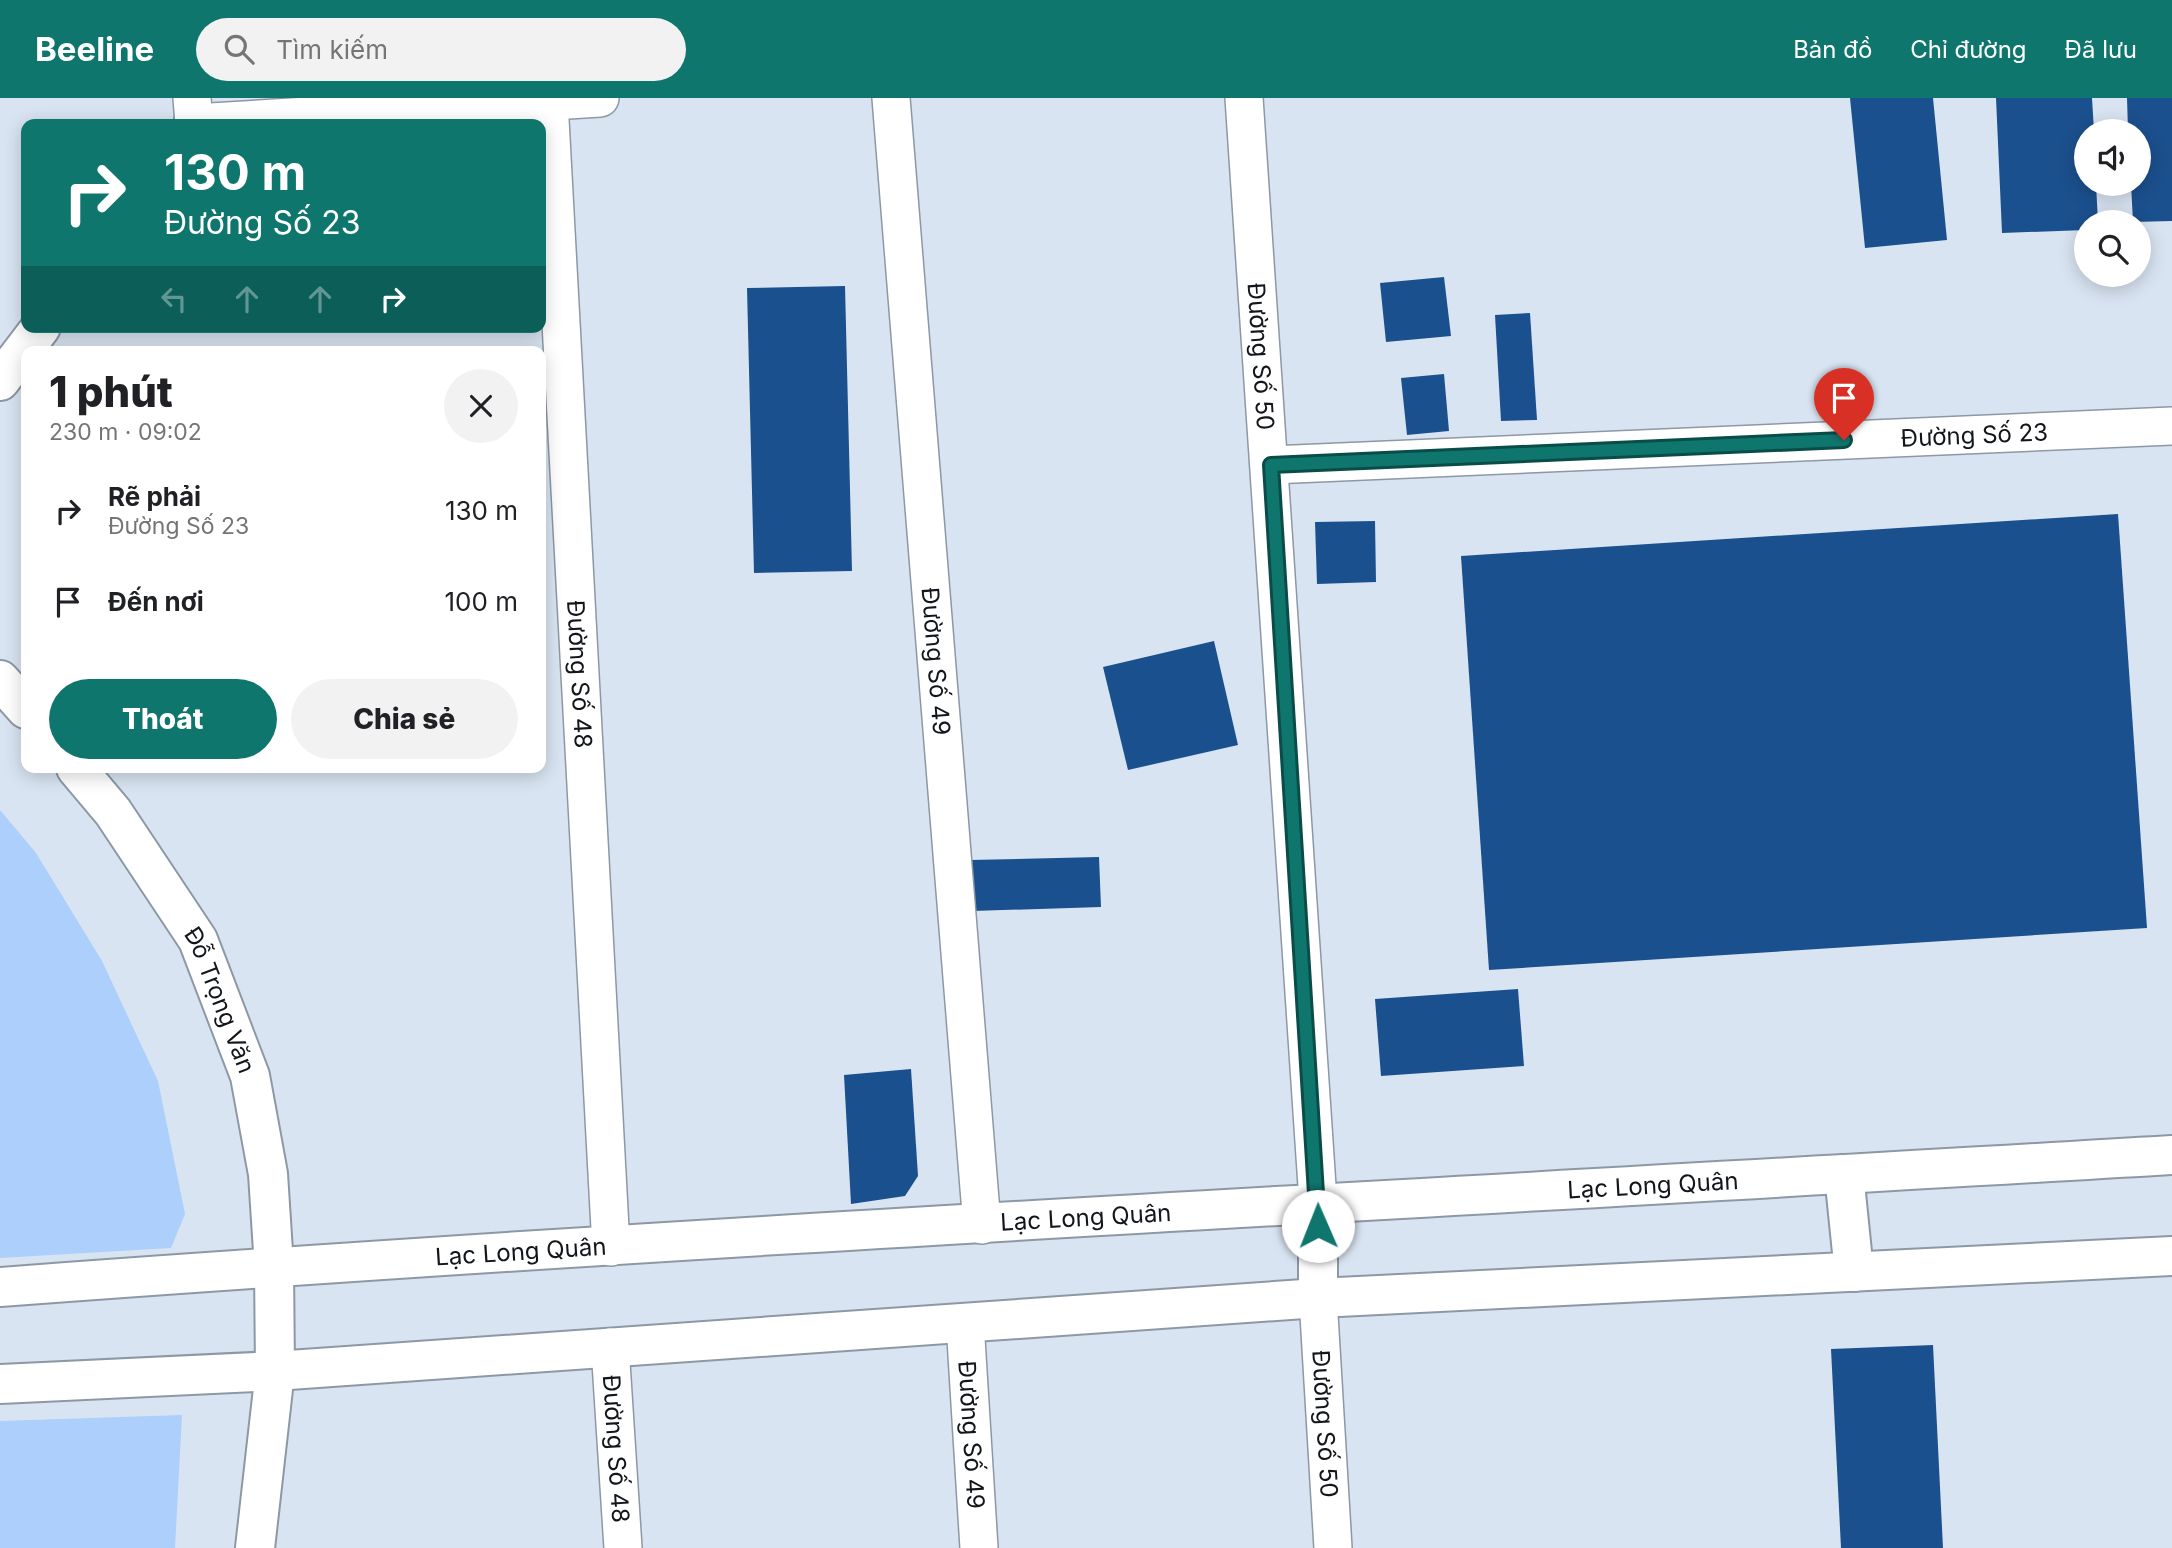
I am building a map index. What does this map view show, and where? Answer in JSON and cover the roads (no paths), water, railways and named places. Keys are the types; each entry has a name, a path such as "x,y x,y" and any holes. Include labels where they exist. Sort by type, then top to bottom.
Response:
{"main road":[{"path":"0,381 21,353"},
{"path":"0,680 21,703"},
{"name":"Đỗ Trọng Văn","path":"80,773 113,812 198,940 250,1076 268,1174 274,1266 275,1371 255,1548"},
{"name":"Lạc Long Quân","path":"0,1287 274,1266 982,1225 1318,1201 2172,1155"},
{"path":"1844,1174 1854,1272"},
{"path":"1318,1201 1318,1298"},
{"path":"0,1384 275,1371 1318,1298 2172,1256"}],"street":[{"path":"193,115 600,98"},
{"name":"Đường Số 49","path":"891,98 982,1225"},
{"name":"Đường Số 50","path":"1244,98 1271,465 1318,1201"},
{"name":"Đường Số 48","path":"549,101 611,1247"},
{"name":"Đường Số 23","path":"1271,465 2172,426"},
{"name":"Đường Số 50","path":"1318,1298 1333,1548"},
{"name":"Đường Số 49","path":"965,1323 979,1548"},
{"name":"Đường Số 48","path":"610,1347 623,1548"}]}
